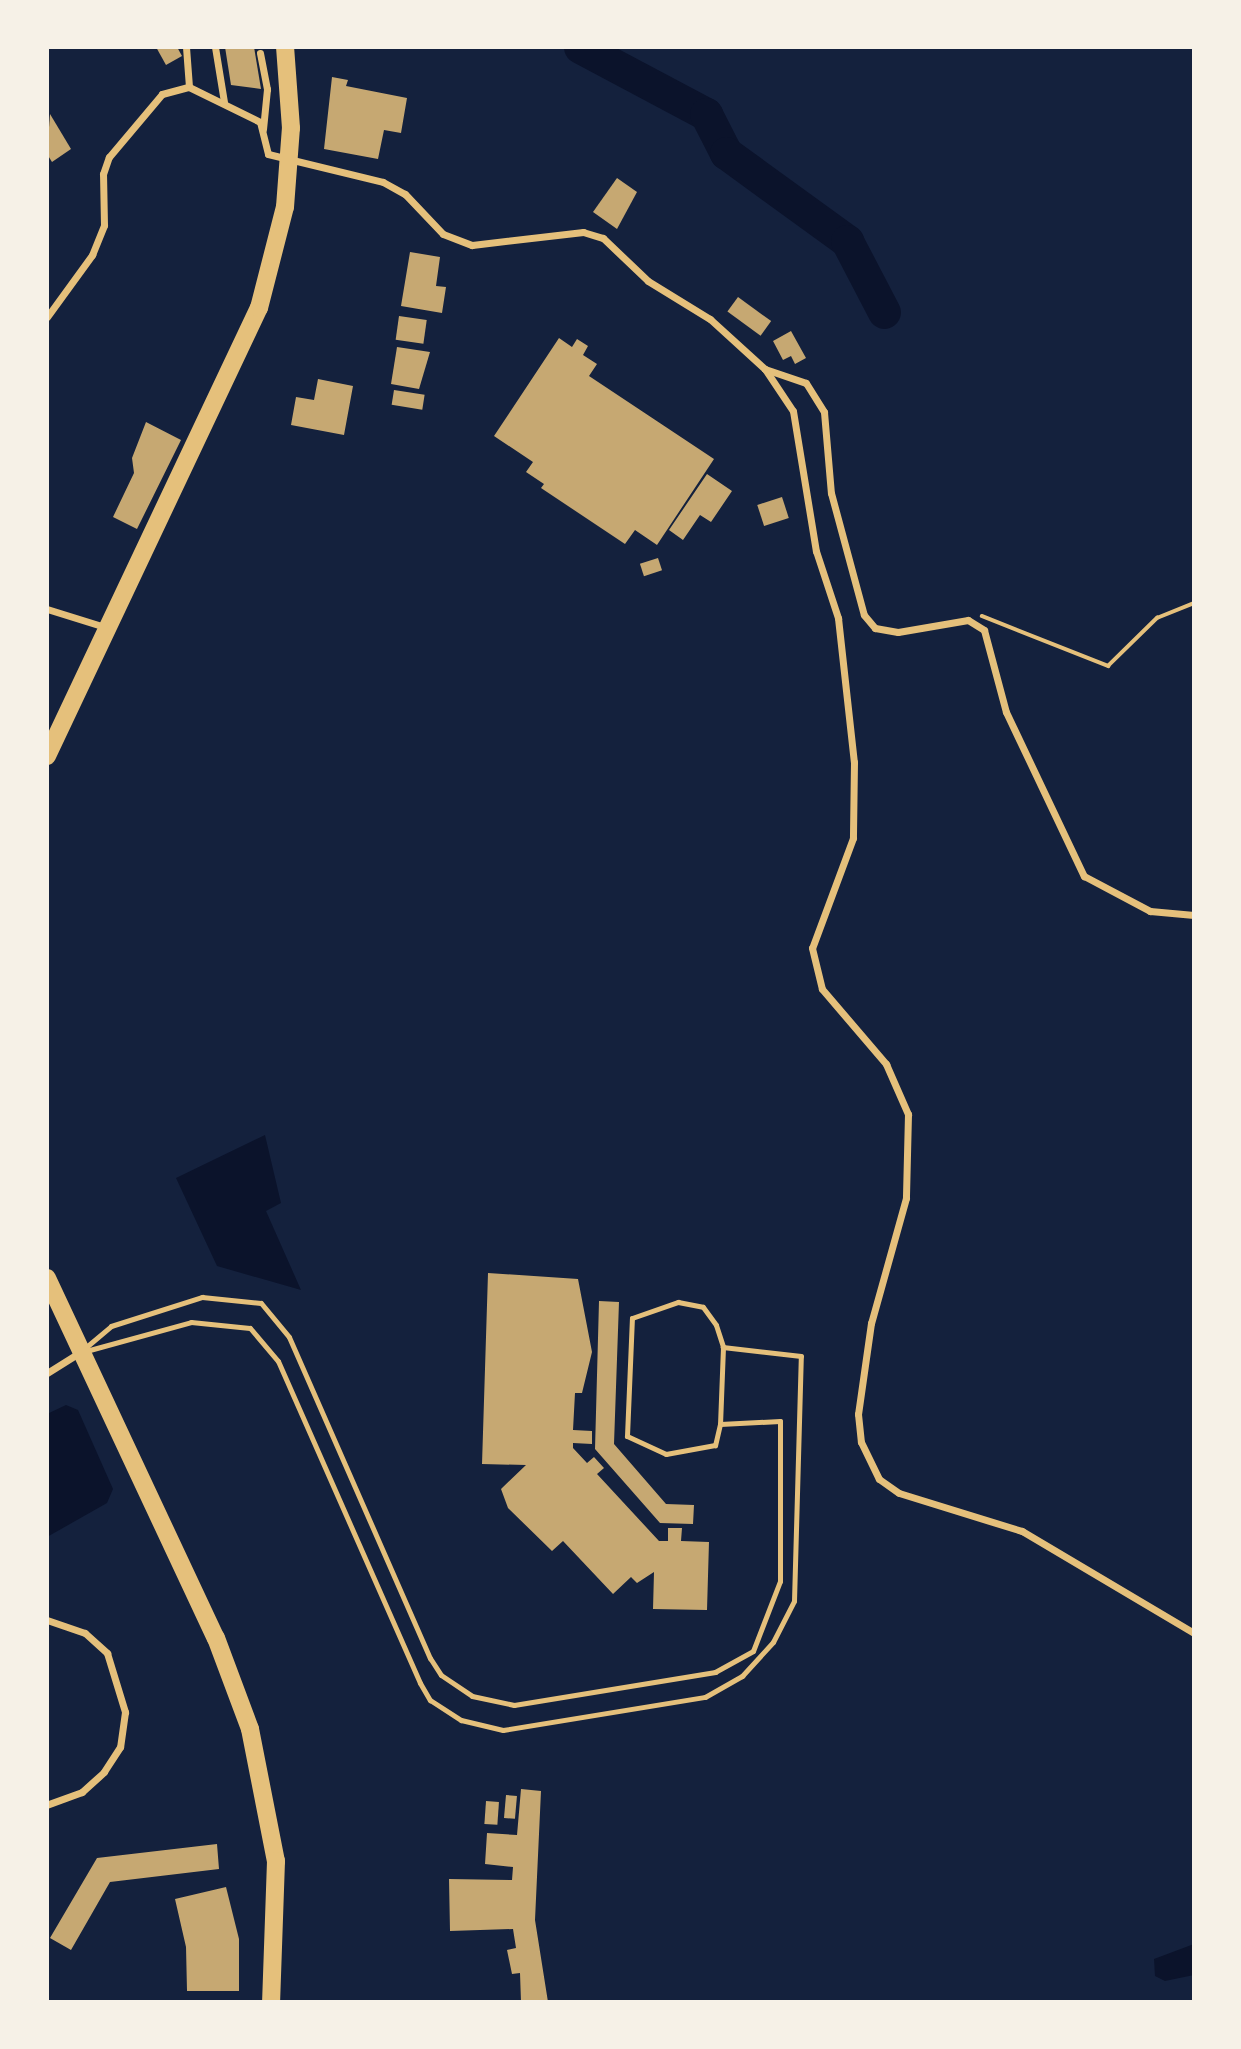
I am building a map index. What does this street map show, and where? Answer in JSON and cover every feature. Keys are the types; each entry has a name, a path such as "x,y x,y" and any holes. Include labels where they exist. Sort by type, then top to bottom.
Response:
{"highway":[{"path":"47,756 259,308 277,252 289,162 285,47"},
{"path":"47,1278 216,1638 250,1729 276,1861 271,2002"}],"street":[{"path":"186,47 189,87"},
{"path":"215,47 224,102"},
{"path":"260,53 267,89 263,130 268,154 289,162 383,182 405,194 443,234 472,245 583,232 603,238 648,281 710,319 765,369 793,411 816,551 838,618 854,762 853,838 812,948 822,989 886,1064 908,1114 906,1198 871,1323 858,1414 861,1442 879,1479 899,1493 1023,1531 1194,1633"},
{"path":"47,317 92,255 104,225 103,174 110,157 162,94 189,87 247,112 263,130"},
{"path":"765,369 806,383 824,412 831,493 864,615 875,628 898,632 968,620 984,630 1006,712 1084,876 1150,911 1194,915"},
{"path":"47,609 109,628"},
{"path":"47,1373 80,1352"},
{"path":"47,1620 85,1633 107,1653 125,1712 120,1747 104,1772 82,1792 47,1805"}],"lane":[{"path":"80,1352 111,1326 160,1308 202,1297 261,1303 289,1337 430,1658 441,1675 471,1696 513,1705 715,1672 753,1651 780,1581 780,1421 720,1424"},
{"path":"678,1302 703,1307 723,1347 720,1424 715,1445 691,1454 666,1454 627,1436 632,1318 678,1302"},
{"path":"80,1352 191,1322 250,1328 278,1362 420,1683 430,1700 461,1720 503,1730 705,1697 742,1676 773,1642 794,1601 801,1356 723,1347"}],"path":[{"path":"976,625 984,612 1108,666 1163,613 1194,603"}],"water":[{"path":"265,1135 281,1203 266,1211 301,1290 217,1266 176,1178"},
{"path":"66,1405 78,1410 113,1489 107,1503 47,1537 47,1414"},
{"path":"1194,1944 1194,1975 1165,1981 1155,1976 1154,1959"}],"building":[{"path":"156,47 177,47 182,56 166,65"},
{"path":"225,47 254,47 261,89 231,85"},
{"path":"332,77 348,80 346,86 407,98 401,133 384,130 378,159 324,149"},
{"path":"50,114 71,149 52,162 47,154"},
{"path":"617,178 637,192 617,229 593,212"},
{"path":"410,252 440,257 436,286 446,287 442,313 401,306"},
{"path":"738,297 771,321 761,336 727,312"},
{"path":"399,316 427,320 423,344 396,340"},
{"path":"791,331 806,358 795,364 791,356 783,360 773,341"},
{"path":"559,338 572,347 577,339 588,346 583,355 597,364 589,376 714,459 657,545 635,530 625,544 541,488 544,484 526,472 533,462 494,436"},
{"path":"397,347 430,352 419,389 391,384"},
{"path":"318,379 353,386 344,435 291,425 296,397 314,400"},
{"path":"394,390 425,395 422,410 392,405"},
{"path":"146,422 181,440 137,529 113,517 134,473 132,458"},
{"path":"707,474 732,491 711,522 700,515 683,540 669,530"},
{"path":"782,497 789,518 764,526 757,505"},
{"path":"658,558 662,570 644,576 640,564"},
{"path":"488,1273 578,1279 592,1352 582,1393 575,1393 573,1430 592,1431 592,1444 573,1443 573,1448 587,1463 594,1457 604,1468 597,1474 659,1541 668,1541 668,1528 682,1528 681,1541 709,1542 707,1610 653,1609 654,1572 637,1583 631,1577 613,1594 563,1541 552,1551 508,1508 501,1489 526,1465 482,1464"},
{"path":"599,1301 619,1302 614,1444 666,1504 694,1505 693,1524 660,1523 595,1449"},
{"path":"521,1789 541,1791 535,1920 548,2002 521,2002 520,1973 512,1974 507,1950 516,1948 513,1929 450,1931 449,1879 512,1880 513,1867 485,1864 487,1833 517,1835"},
{"path":"506,1795 517,1796 515,1819 504,1818"},
{"path":"486,1801 499,1802 497,1825 484,1824"},
{"path":"217,1844 219,1869 110,1882 71,1950 50,1938 97,1858"},
{"path":"226,1887 239,1939 239,1991 187,1991 186,1947 175,1899"}],"waterway":[{"path":"580,47 706,114 726,153 847,241 884,312"}]}
